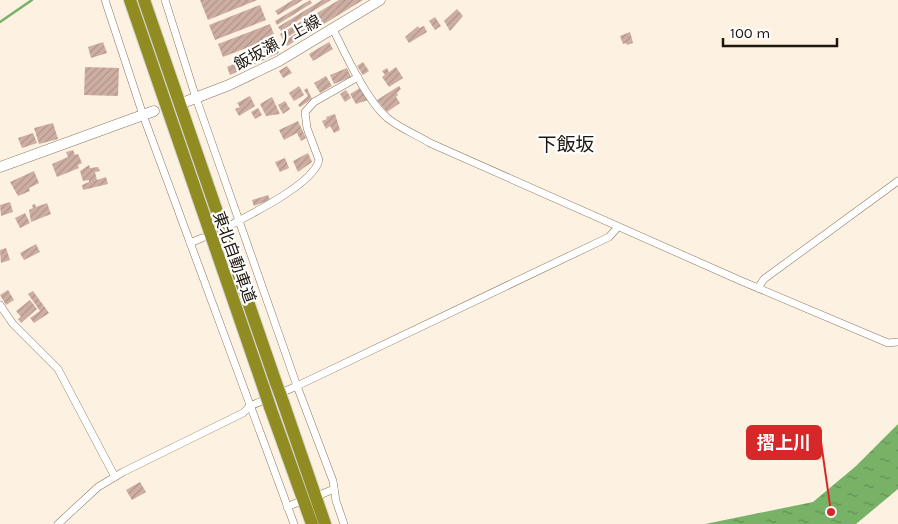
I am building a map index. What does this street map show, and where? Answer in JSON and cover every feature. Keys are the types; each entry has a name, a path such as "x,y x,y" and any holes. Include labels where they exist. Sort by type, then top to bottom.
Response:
{"highway":[{"name":"東北自動車道","path":"130,0 155,77 270,386 283,402 326,524"},
{"name":"東北自動車道","path":"144,0 270,386 270,406 312,524"}],"main road":[{"name":"飯坂瀬ノ上線","path":"185,102 262,70 377,1"},
{"path":"0,167 154,111"}],"street":[{"path":"105,0 143,115 294,524"},
{"path":"165,0 196,98 297,386 333,482 336,501 344,524"},
{"path":"333,29 358,77 389,119 430,143 484,169 758,288 888,343 898,342"},
{"path":"227,227 288,193 316,168 319,160 307,128 305,112 314,102 358,77"},
{"path":"758,288 764,279 898,181"},
{"path":"58,524 98,487 114,477 243,413 250,406 297,386 609,237 618,227"},
{"path":"190,243 202,238"},
{"path":"0,305 13,324 58,369 114,477"},
{"path":"322,494 334,489"},
{"path":"287,507 296,503"}],"water":[{"path":"898,424 898,489 856,524 705,524 813,502 856,466"}],"building":[{"path":"200,0 257,0 208,20"},
{"path":"293,0 303,0 278,15 275,11"},
{"path":"310,0 312,3 277,25 275,21"},
{"path":"322,0 331,0 281,31 278,27"},
{"path":"339,0 363,0 314,30 307,19"},
{"path":"260,5 266,20 215,40 209,25"},
{"path":"457,9 463,16 450,31 444,21"},
{"path":"435,17 441,26 435,30 429,21"},
{"path":"304,20 307,25 283,40 280,34"},
{"path":"270,24 275,37 223,57 218,44"},
{"path":"418,26 419,28 424,26 427,32 409,43 405,37"},
{"path":"307,27 311,32 287,46 284,41"},
{"path":"630,32 633,43 623,44 620,36"},
{"path":"103,42 107,53 91,58 88,47"},
{"path":"329,42 333,49 313,61 309,54"},
{"path":"275,45 279,53 230,75 227,67"},
{"path":"363,62 369,71 363,75 357,66"},
{"path":"287,66 292,73 283,78 279,71"},
{"path":"85,67 119,68 118,96 84,95"},
{"path":"396,67 403,78 389,87 382,77 385,75 382,71 387,68 389,72"},
{"path":"347,68 351,77 334,84 330,75"},
{"path":"326,76 332,86 320,93 314,83"},
{"path":"299,86 304,95 294,101 289,93"},
{"path":"399,86 401,89 396,97 400,103 387,112 377,100"},
{"path":"307,88 312,99 300,107 298,105 308,96 304,90"},
{"path":"360,88 368,100 356,104 350,94"},
{"path":"346,90 351,98 345,102 340,94"},
{"path":"250,96 255,106 239,116 235,109 240,107 237,103"},
{"path":"272,97 280,114 266,116 260,104"},
{"path":"285,101 290,109 283,114 278,105"},
{"path":"258,108 262,115 255,119 251,112"},
{"path":"335,114 340,130 334,133 330,126 326,129 322,121 327,119 326,117"},
{"path":"298,121 306,138 301,141 297,133 284,140 279,130"},
{"path":"53,123 58,139 39,144 34,128"},
{"path":"33,133 37,143 22,148 18,138"},
{"path":"73,150 75,155 78,154 82,163 78,165 79,168 57,177 52,164 68,157 66,152"},
{"path":"308,153 312,162 298,172 293,161"},
{"path":"285,158 289,168 280,172 275,162"},
{"path":"89,165 90,168 98,167 100,171 95,172 97,180 106,177 108,184 83,190 82,185 89,182 89,180 83,181 80,171"},
{"path":"34,171 39,183 29,188 30,191 18,196 10,182"},
{"path":"268,195 270,200 254,206 252,200"},
{"path":"10,202 13,212 1,216 0,205"},
{"path":"47,203 51,214 31,222 29,210 33,208 32,205 35,204 36,207"},
{"path":"25,213 30,223 20,228 15,218"},
{"path":"36,244 40,252 24,260 20,253"},
{"path":"6,248 10,260 1,263 0,250"},
{"path":"8,290 14,300 6,305 0,295"},
{"path":"33,291 49,313 34,323 30,318 40,311 28,294"},
{"path":"30,300 37,309 21,323 18,319 21,317 16,311"},
{"path":"140,482 146,492 132,500 126,490"}],"waterway":[{"path":"0,22 32,0"}],"place":[{"name":"摺上川","path":"831,512"}],"district":[{"name":"下飯坂","path":"566,144"}]}
